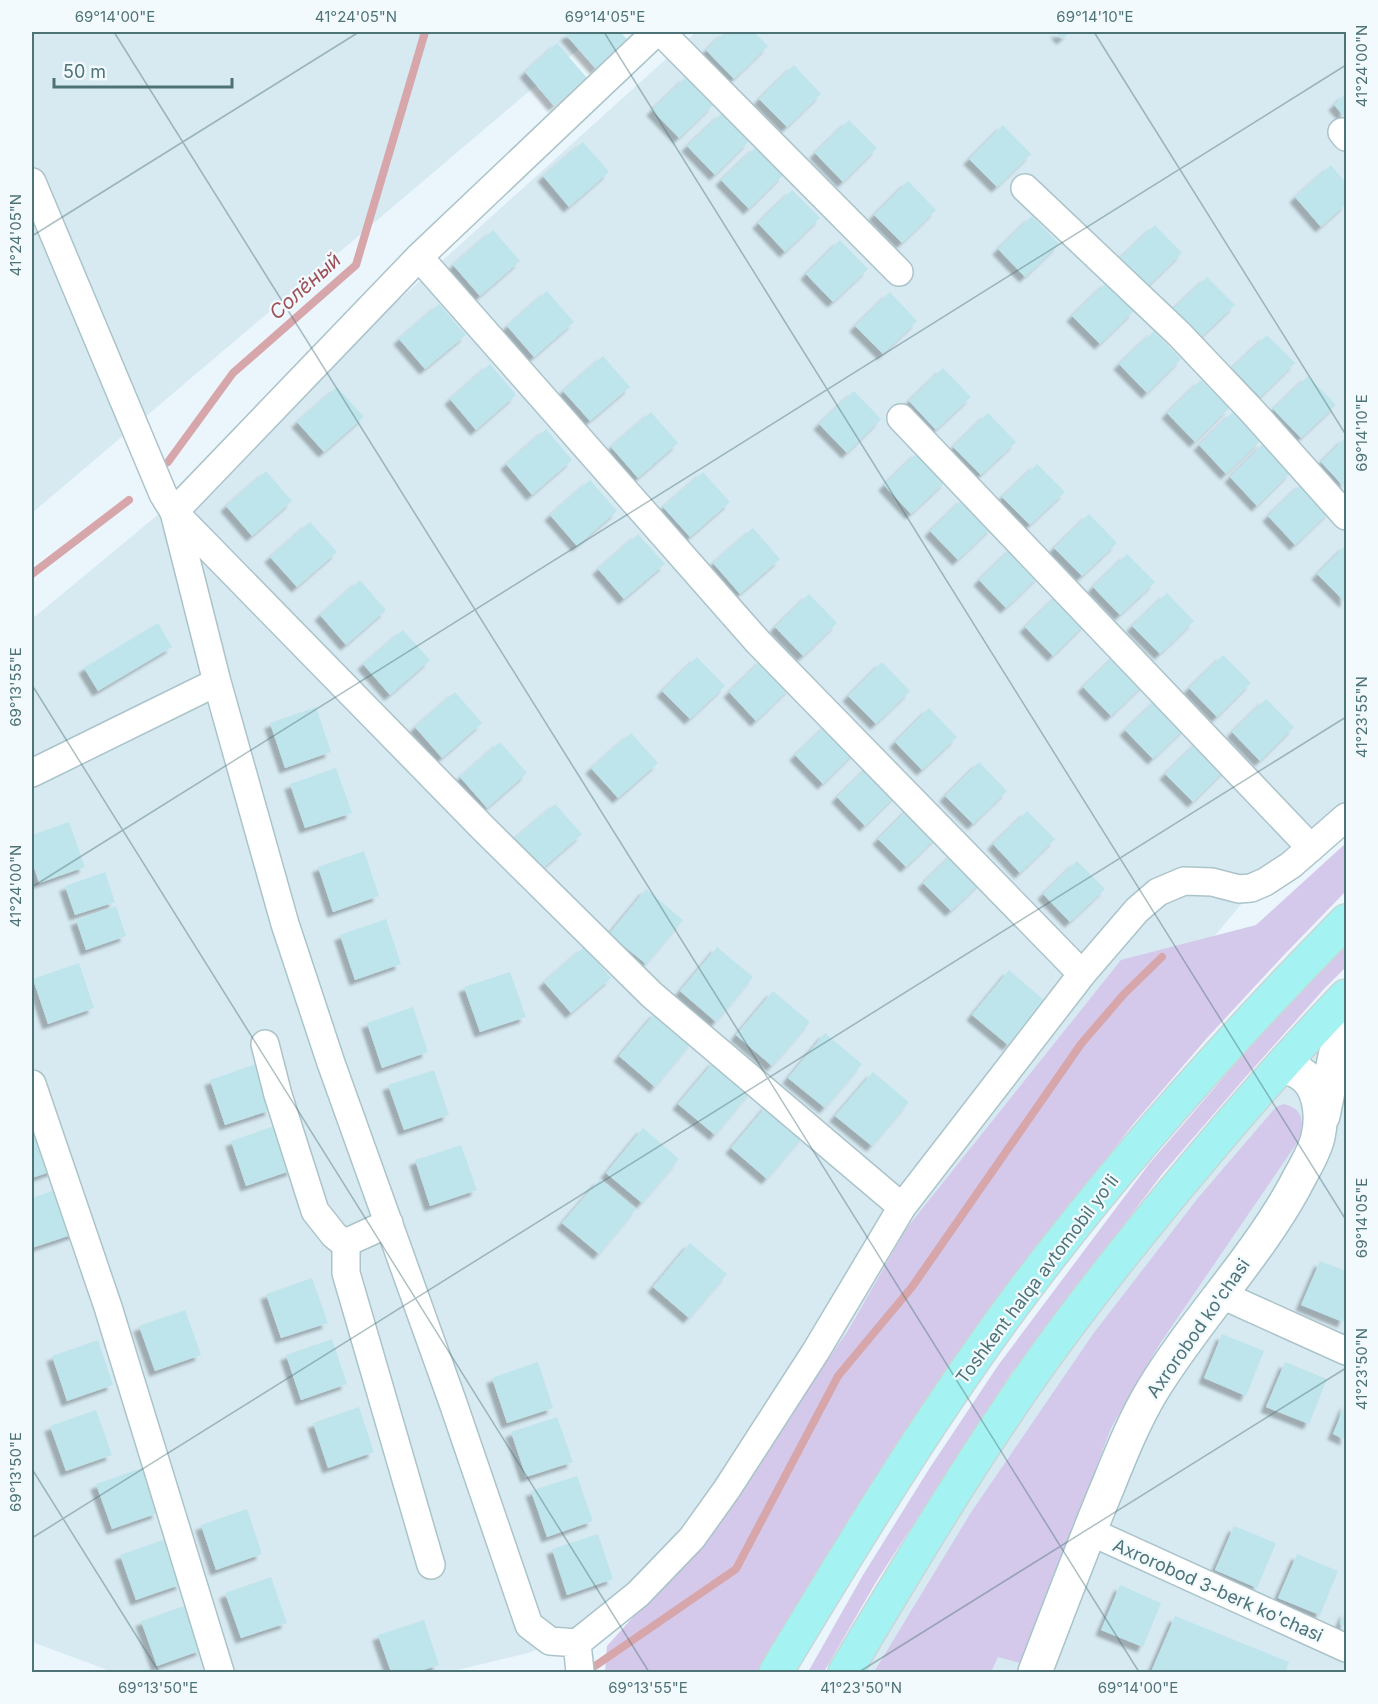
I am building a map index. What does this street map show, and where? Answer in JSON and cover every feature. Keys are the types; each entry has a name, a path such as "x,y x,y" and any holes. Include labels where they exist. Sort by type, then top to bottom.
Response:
{"highway":[{"name":"Toshkent halqa avtomobil yo'li","path":"776,1672 854,1544 953,1390 1029,1284 1133,1154 1200,1077 1294,974 1347,921"},
{"path":"844,1672 950,1499 1042,1361 1129,1245 1178,1185 1281,1067 1347,996"}],"street":[{"path":"174,512 419,257 656,32"},
{"path":"661,32 899,272"},
{"path":"32,182 164,494 174,512 217,682 285,924 331,1063 453,1403 529,1625 550,1641 577,1643 638,1593 692,1538 727,1489 816,1352 902,1207 1082,974 1137,910 1158,892 1184,881 1212,882 1239,889 1251,888 1265,882 1291,865 1347,817"},
{"path":"1025,188 1179,334 1347,516"},
{"path":"419,257 758,642 1082,974"},
{"path":"901,418 1311,848"},
{"path":"174,512 482,827 652,995 902,1207"},
{"path":"32,773 217,682"},
{"name":"Axrorobod ko'chasi","path":"1035,1672 1128,1437 1151,1393 1177,1352 1222,1295 1281,1211 1312,1155 1335,1056 1347,1025"},
{"path":"265,1044 278,1095 315,1211 334,1235 346,1245"},
{"name":"Axrorobod ko'chasi","path":"1281,1067 1300,1073 1311,1082 1320,1110 1321,1124"},
{"path":"32,1084 108,1307 220,1672"},
{"path":"346,1245 389,1223"},
{"path":"346,1245 346,1273 431,1565"},
{"path":"1222,1295 1347,1351"},
{"name":"Axrorobod 3-berk ko'chasi","path":"1089,1531 1347,1648"},
{"path":"577,1643 580,1672"}],"shaded area":[{"path":"32,32 599,32 32,513"},
{"path":"696,32 1346,32 1346,806 1290,846 653,1607 528,1653 449,1672 113,1672 32,1642 32,619 189,489"},
{"path":"1346,843 1346,891 1207,1038 1135,1122 1065,1211 930,1395 814,1577 759,1672 605,1672 607,1646 705,1537 849,1329 906,1229 1121,960 1256,925"},
{"path":"1346,945 1346,967 1243,1080 1163,1173 1011,1373 876,1582 824,1672 808,1672 863,1575 929,1469 999,1364 1149,1164 1229,1071"},
{"path":"1346,1006 1346,1672 845,1672 992,1434"},
{"path":"1284,1104 1295,1109 1301,1117 1302,1127 1299,1140 1159,1345 1111,1428 1023,1664 998,1657 991,1672 874,1672 970,1514 1093,1334 1198,1198 1276,1107"}],"building":[{"path":"571,32 620,32 629,41 596,69 566,35"},
{"path":"725,32 754,32 768,46 734,79 706,50"},
{"path":"1056,32 1070,32 1062,39"},
{"path":"557,43 587,78 554,106 525,72"},
{"path":"794,65 821,94 787,127 759,99"},
{"path":"686,77 713,105 679,138 652,110"},
{"path":"1346,93 1346,118 1334,105"},
{"path":"722,113 749,141 715,175 687,146"},
{"path":"849,120 877,148 843,182 815,153"},
{"path":"1003,125 1031,154 997,187 969,159"},
{"path":"583,142 609,172 569,207 543,176"},
{"path":"756,147 783,175 749,209 721,180"},
{"path":"1331,165 1346,183 1346,204 1321,227 1295,197"},
{"path":"908,181 936,210 902,243 874,215"},
{"path":"792,190 820,218 785,252 758,223"},
{"path":"1032,216 1059,244 1025,277 998,249"},
{"path":"1155,225 1182,253 1148,286 1120,258"},
{"path":"493,230 520,261 480,296 453,265"},
{"path":"840,240 868,269 833,302 806,274"},
{"path":"1207,277 1235,305 1200,338 1172,310"},
{"path":"1107,282 1134,311 1100,344 1072,316"},
{"path":"547,291 574,322 534,357 507,326"},
{"path":"890,292 917,321 883,354 855,326"},
{"path":"439,304 466,335 425,369 399,339"},
{"path":"1154,331 1181,359 1147,393 1119,364"},
{"path":"1267,335 1295,363 1260,397 1232,368"},
{"path":"603,356 630,387 590,421 563,391"},
{"path":"490,364 516,395 476,430 450,399"},
{"path":"943,368 971,397 936,430 909,401"},
{"path":"1308,376 1336,405 1301,438 1273,409"},
{"path":"1201,380 1229,408 1195,442 1167,413"},
{"path":"337,387 364,417 324,452 297,422"},
{"path":"854,391 881,419 847,453 819,424"},
{"path":"651,412 678,443 638,478 611,447"},
{"path":"1233,412 1261,440 1226,474 1199,445"},
{"path":"988,413 1016,442 981,475 953,447"},
{"path":"546,429 572,460 532,495 506,464"},
{"path":"1346,437 1346,489 1321,462"},
{"path":"1264,443 1291,472 1257,506 1230,477"},
{"path":"918,452 946,481 911,514 884,485"},
{"path":"1037,464 1065,492 1030,525 1002,497"},
{"path":"266,471 292,501 252,536 226,506"},
{"path":"703,472 730,502 690,537 663,507"},
{"path":"590,480 617,511 577,546 550,515"},
{"path":"1302,483 1330,511 1295,545 1268,516"},
{"path":"964,498 992,527 958,560 930,531"},
{"path":"1089,514 1117,543 1082,576 1054,548"},
{"path":"310,522 337,552 297,587 270,557"},
{"path":"753,528 780,559 740,594 713,563"},
{"path":"638,534 665,564 624,599 598,569"},
{"path":"1346,545 1346,600 1345,602 1317,574"},
{"path":"1013,547 1040,575 1006,608 979,580"},
{"path":"1127,554 1155,582 1120,615 1093,587"},
{"path":"360,580 386,610 346,645 320,615"},
{"path":"1167,593 1194,621 1160,654 1132,626"},
{"path":"809,594 837,623 803,656 775,627"},
{"path":"1059,594 1087,622 1053,656 1025,627"},
{"path":"158,623 172,647 98,691 84,668"},
{"path":"403,630 430,660 390,695 363,664"},
{"path":"1117,654 1145,683 1111,716 1083,687"},
{"path":"1223,655 1251,683 1217,717 1189,688"},
{"path":"697,657 725,686 690,719 662,691"},
{"path":"763,659 791,687 756,721 729,692"},
{"path":"882,662 910,691 876,724 848,696"},
{"path":"455,692 482,723 442,758 415,727"},
{"path":"1160,697 1188,725 1153,759 1125,730"},
{"path":"1266,699 1294,727 1260,761 1232,732"},
{"path":"316,707 331,752 285,768 270,723"},
{"path":"929,708 957,737 922,770 895,742"},
{"path":"830,722 857,750 823,784 795,755"},
{"path":"631,733 658,763 618,798 591,768"},
{"path":"1200,740 1227,768 1193,802 1165,774"},
{"path":"500,742 527,773 487,808 460,777"},
{"path":"979,762 1007,791 973,824 945,796"},
{"path":"872,763 899,792 865,826 837,797"},
{"path":"336,768 352,813 305,828 290,784"},
{"path":"555,804 582,834 542,869 515,838"},
{"path":"912,805 940,834 906,867 878,839"},
{"path":"1027,811 1055,839 1020,873 993,844"},
{"path":"69,822 85,867 39,883 32,861 32,835"},
{"path":"958,849 985,878 951,911 923,883"},
{"path":"364,851 379,896 333,912 318,867"},
{"path":"1077,861 1105,889 1070,922 1043,894"},
{"path":"105,872 115,902 75,915 65,886"},
{"path":"646,889 683,920 646,964 609,934"},
{"path":"116,906 126,936 86,950 76,920"},
{"path":"386,919 401,964 355,980 340,935"},
{"path":"584,947 611,978 571,1013 544,982"},
{"path":"717,947 753,977 716,1022 680,991"},
{"path":"79,963 94,1008 48,1024 33,979"},
{"path":"1009,970 1045,1001 1008,1045 972,1015"},
{"path":"510,972 526,1017 480,1032 464,987"},
{"path":"773,991 810,1022 772,1066 736,1035"},
{"path":"413,1007 428,1052 382,1068 367,1023"},
{"path":"656,1012 692,1042 655,1087 619,1056"},
{"path":"825,1033 862,1064 825,1108 788,1078"},
{"path":"715,1060 752,1090 715,1135 678,1104"},
{"path":"256,1064 271,1110 225,1125 210,1080"},
{"path":"434,1070 449,1115 404,1130 388,1085"},
{"path":"873,1072 909,1102 872,1146 835,1116"},
{"path":"768,1104 804,1135 767,1179 731,1148"},
{"path":"39,1125 55,1170 32,1178 32,1128"},
{"path":"277,1125 293,1170 246,1186 231,1141"},
{"path":"643,1128 679,1159 642,1203 606,1173"},
{"path":"461,1145 477,1190 430,1206 415,1160"},
{"path":"600,1179 636,1209 599,1254 562,1223"},
{"path":"61,1188 77,1233 32,1248 32,1198"},
{"path":"690,1243 727,1274 689,1318 653,1287"},
{"path":"1320,1261 1346,1271 1346,1314 1343,1322 1301,1305"},
{"path":"312,1278 328,1323 281,1338 266,1294"},
{"path":"185,1310 201,1355 155,1371 139,1326"},
{"path":"1222,1334 1264,1351 1246,1396 1204,1378"},
{"path":"332,1339 347,1384 301,1400 286,1355"},
{"path":"98,1340 113,1385 67,1401 52,1356"},
{"path":"538,1362 553,1408 507,1423 492,1378"},
{"path":"1285,1362 1327,1379 1309,1424 1266,1407"},
{"path":"1346,1402 1346,1440 1333,1434"},
{"path":"359,1407 374,1452 328,1468 313,1423"},
{"path":"96,1410 112,1455 66,1471 50,1426"},
{"path":"557,1417 573,1462 526,1477 511,1432"},
{"path":"142,1468 158,1513 112,1529 96,1484"},
{"path":"577,1476 593,1521 547,1537 531,1491"},
{"path":"247,1509 262,1554 216,1570 201,1525"},
{"path":"1234,1526 1276,1543 1257,1588 1215,1570"},
{"path":"598,1534 613,1579 567,1595 552,1549"},
{"path":"166,1539 182,1584 136,1600 120,1555"},
{"path":"1297,1554 1338,1571 1320,1615 1278,1598"},
{"path":"271,1577 287,1623 241,1638 225,1593"},
{"path":"1120,1585 1161,1603 1143,1647 1101,1630"},
{"path":"187,1605 202,1650 157,1666 141,1621"},
{"path":"1346,1610 1346,1627 1340,1624"},
{"path":"1175,1616 1289,1662 1285,1672 1151,1672"},
{"path":"424,1620 439,1665 417,1672 391,1672 378,1635"}],"waterway":[{"name":"Солёный","path":"168,462 233,373 356,265 425,32"},
{"name":"Солёный","path":"32,574 129,500"},
{"path":"595,1666 736,1569 838,1376 912,1287 1081,1044 1124,994 1162,957"}]}
